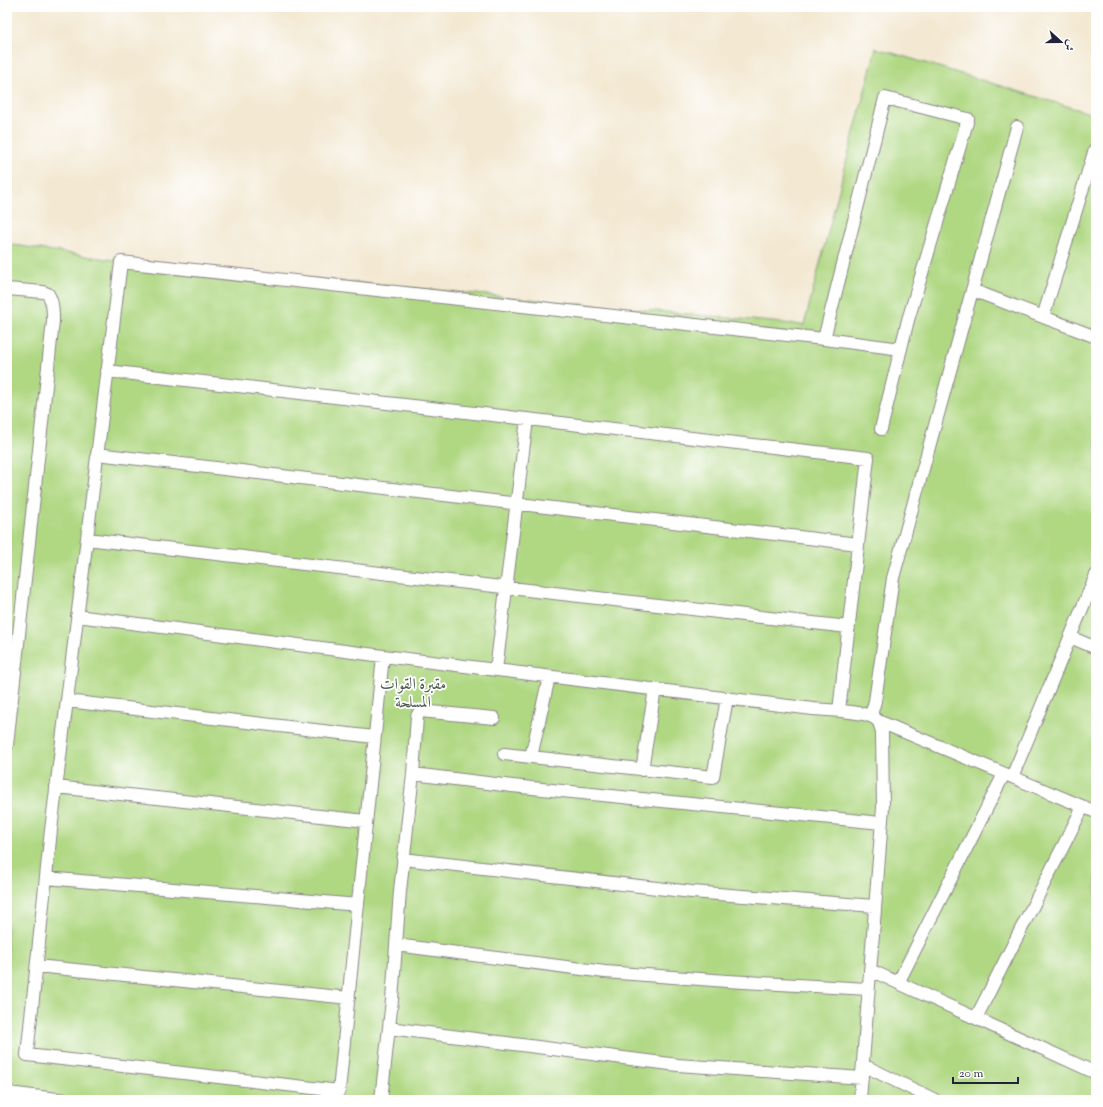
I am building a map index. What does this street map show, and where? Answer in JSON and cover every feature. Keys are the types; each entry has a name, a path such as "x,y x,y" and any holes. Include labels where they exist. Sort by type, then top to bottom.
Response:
{"lane":[{"path":"824,339 886,98 968,119 908,320 881,429"},
{"path":"860,1100 874,906 883,807 882,732 874,718 875,701 893,578 1016,128"},
{"path":"1043,317 1095,149"},
{"path":"383,656 340,1091 27,1055 56,787 121,262 824,339 901,349"},
{"path":"7,289 43,292 48,294 51,298 53,314 11,671 7,744"},
{"path":"972,290 1096,337"},
{"path":"107,371 868,458 839,711"},
{"path":"496,670 527,419"},
{"path":"97,454 858,544"},
{"path":"87,539 848,627"},
{"path":"898,983 1008,775 1096,575"},
{"path":"77,616 496,670 862,713 1090,810"},
{"path":"1070,637 1096,648"},
{"path":"531,757 549,676"},
{"path":"642,770 655,689"},
{"path":"504,754 713,778 727,698"},
{"path":"67,701 374,737"},
{"path":"382,1100 403,859 413,774 417,716 420,711 494,718"},
{"path":"413,774 512,786 881,823"},
{"path":"56,787 366,821"},
{"path":"976,1018 1096,799"},
{"path":"403,859 692,892 874,906"},
{"path":"46,878 358,905"},
{"path":"396,945 605,972 868,989"},
{"path":"37,966 349,998"},
{"path":"870,970 1096,1073"},
{"path":"389,1028 678,1064 862,1078"},
{"path":"862,1065 935,1100"},
{"path":"7,1089 8,1093 42,1099 66,1100"}],"green space":[{"name":"مقبرة القوات المسلحة","path":"876,48 1096,115 1096,1100 7,1100 7,244 106,259 804,325"}]}
